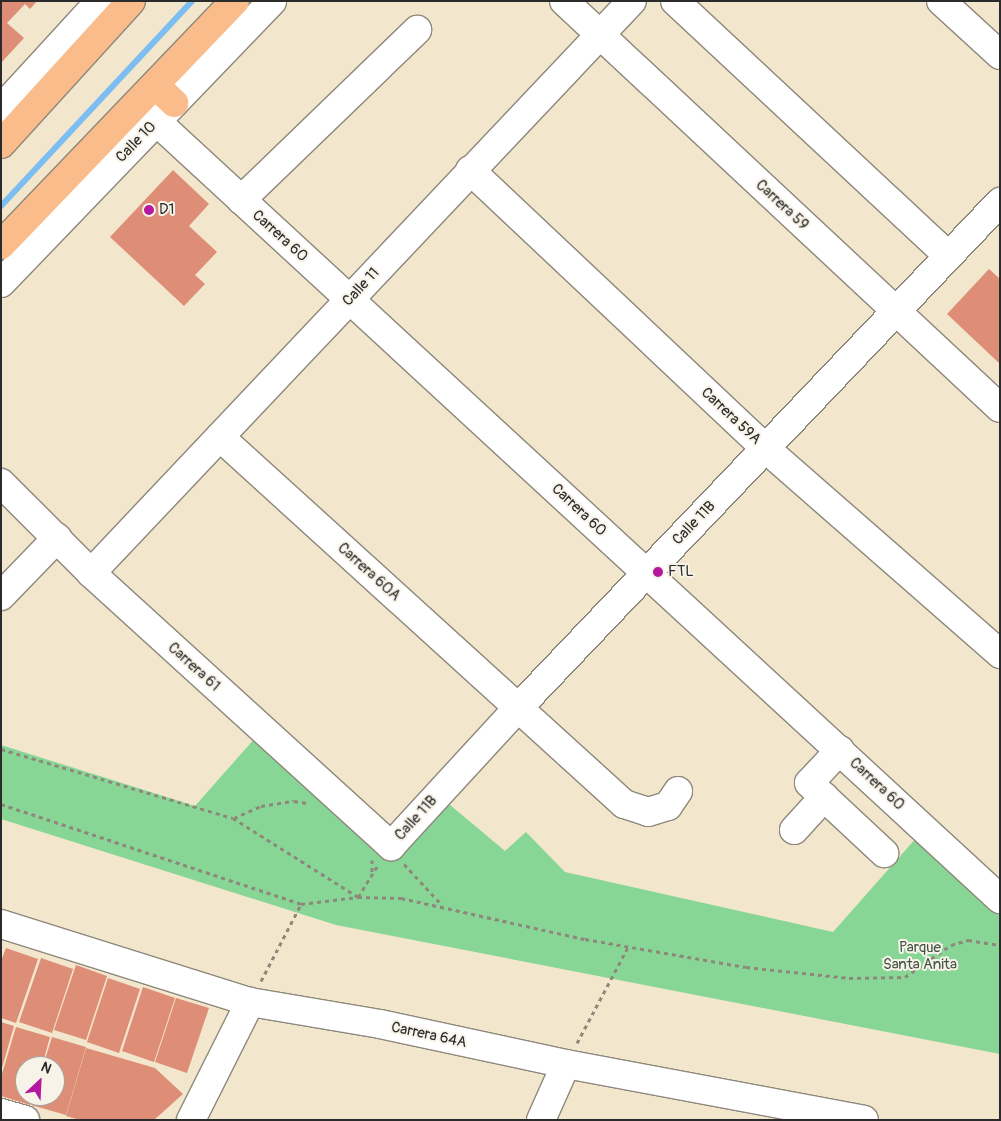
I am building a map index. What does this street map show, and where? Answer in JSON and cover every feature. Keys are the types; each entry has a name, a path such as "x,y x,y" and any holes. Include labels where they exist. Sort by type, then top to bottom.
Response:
{"main road":[{"path":"1,144 63,58 131,1"},
{"name":"Calle 10","path":"1,245 162,103 235,1"}],"street":[{"path":"1,109 63,58 100,1"},
{"name":"Calle 10","path":"1,283 162,103 272,1"},
{"name":"Carrera 59","path":"564,1 1000,408"},
{"name":"Calle 11","path":"91,573 599,33 632,1"},
{"path":"675,1 948,256"},
{"path":"941,1 996,43"},
{"path":"241,200 417,30"},
{"name":"Carrera 60","path":"162,103 241,200 1000,899"},
{"name":"Carrera 59A","path":"470,170 765,448 1000,654"},
{"name":"Calle 11B","path":"382,850 1000,202"},
{"name":"Carrera 60A","path":"220,437 624,804 648,812 668,806 678,791"},
{"name":"Carrera 61","path":"1,483 91,573 382,850"},
{"path":"1,596 57,538"},
{"path":"840,750 809,783 884,853"},
{"path":"794,830 824,797"},
{"name":"Carrera 64A","path":"1,924 250,1002 380,1024 566,1064 864,1120"},
{"path":"191,1120 250,1002"},
{"path":"541,1120 566,1064"},
{"path":"1,1113 25,1120"}],"path":[{"path":"1,749 233,818 358,897"},
{"path":"233,818 261,806 294,801 312,804"},
{"path":"1,804 301,904 358,897 401,898 628,946 746,967 868,978 905,977 952,945 968,940 1000,945"},
{"path":"372,875 382,850"},
{"path":"358,897 372,875 382,850"},
{"path":"382,850 443,906"},
{"path":"250,1002 301,904"},
{"path":"566,1064 628,946"}],"green space":[{"name":"Parque Santa Anita","path":"263,729 391,846 437,794 505,851 526,832 565,872 833,932 925,828 1000,899 1000,1054 336,925 1,819 1,745 195,806"}],"building":[{"path":"1,1 37,1 30,9 25,4 7,23 24,38 1,63"},
{"path":"173,170 209,204 189,226 217,252 195,275 205,284 184,306 110,237"},
{"path":"989,269 1000,279 1000,364 947,314"},
{"path":"6,948 38,959 16,1023 1,1018 1,961"},
{"path":"41,958 73,969 52,1033 19,1022"},
{"path":"76,965 107,976 86,1040 54,1030"},
{"path":"108,978 140,989 119,1053 87,1042"},
{"path":"143,987 175,998 154,1062 122,1051"},
{"path":"176,998 209,1008 187,1073 155,1062"},
{"path":"1,1022 14,1026 2,1068 1,1068"},
{"path":"16,1027 50,1037 45,1056 15,1056 15,1100 1,1096 1,1077"},
{"path":"52,1037 86,1047 66,1115 34,1106 65,1106 65,1056 46,1056"},
{"path":"86,1048 155,1068 183,1094 154,1120 80,1120 66,1116"}],"waterway":[{"path":"1,206 192,1"}],"place":[{"name":"D1","path":"149,210"},
{"name":"FTL","path":"658,572"}]}
